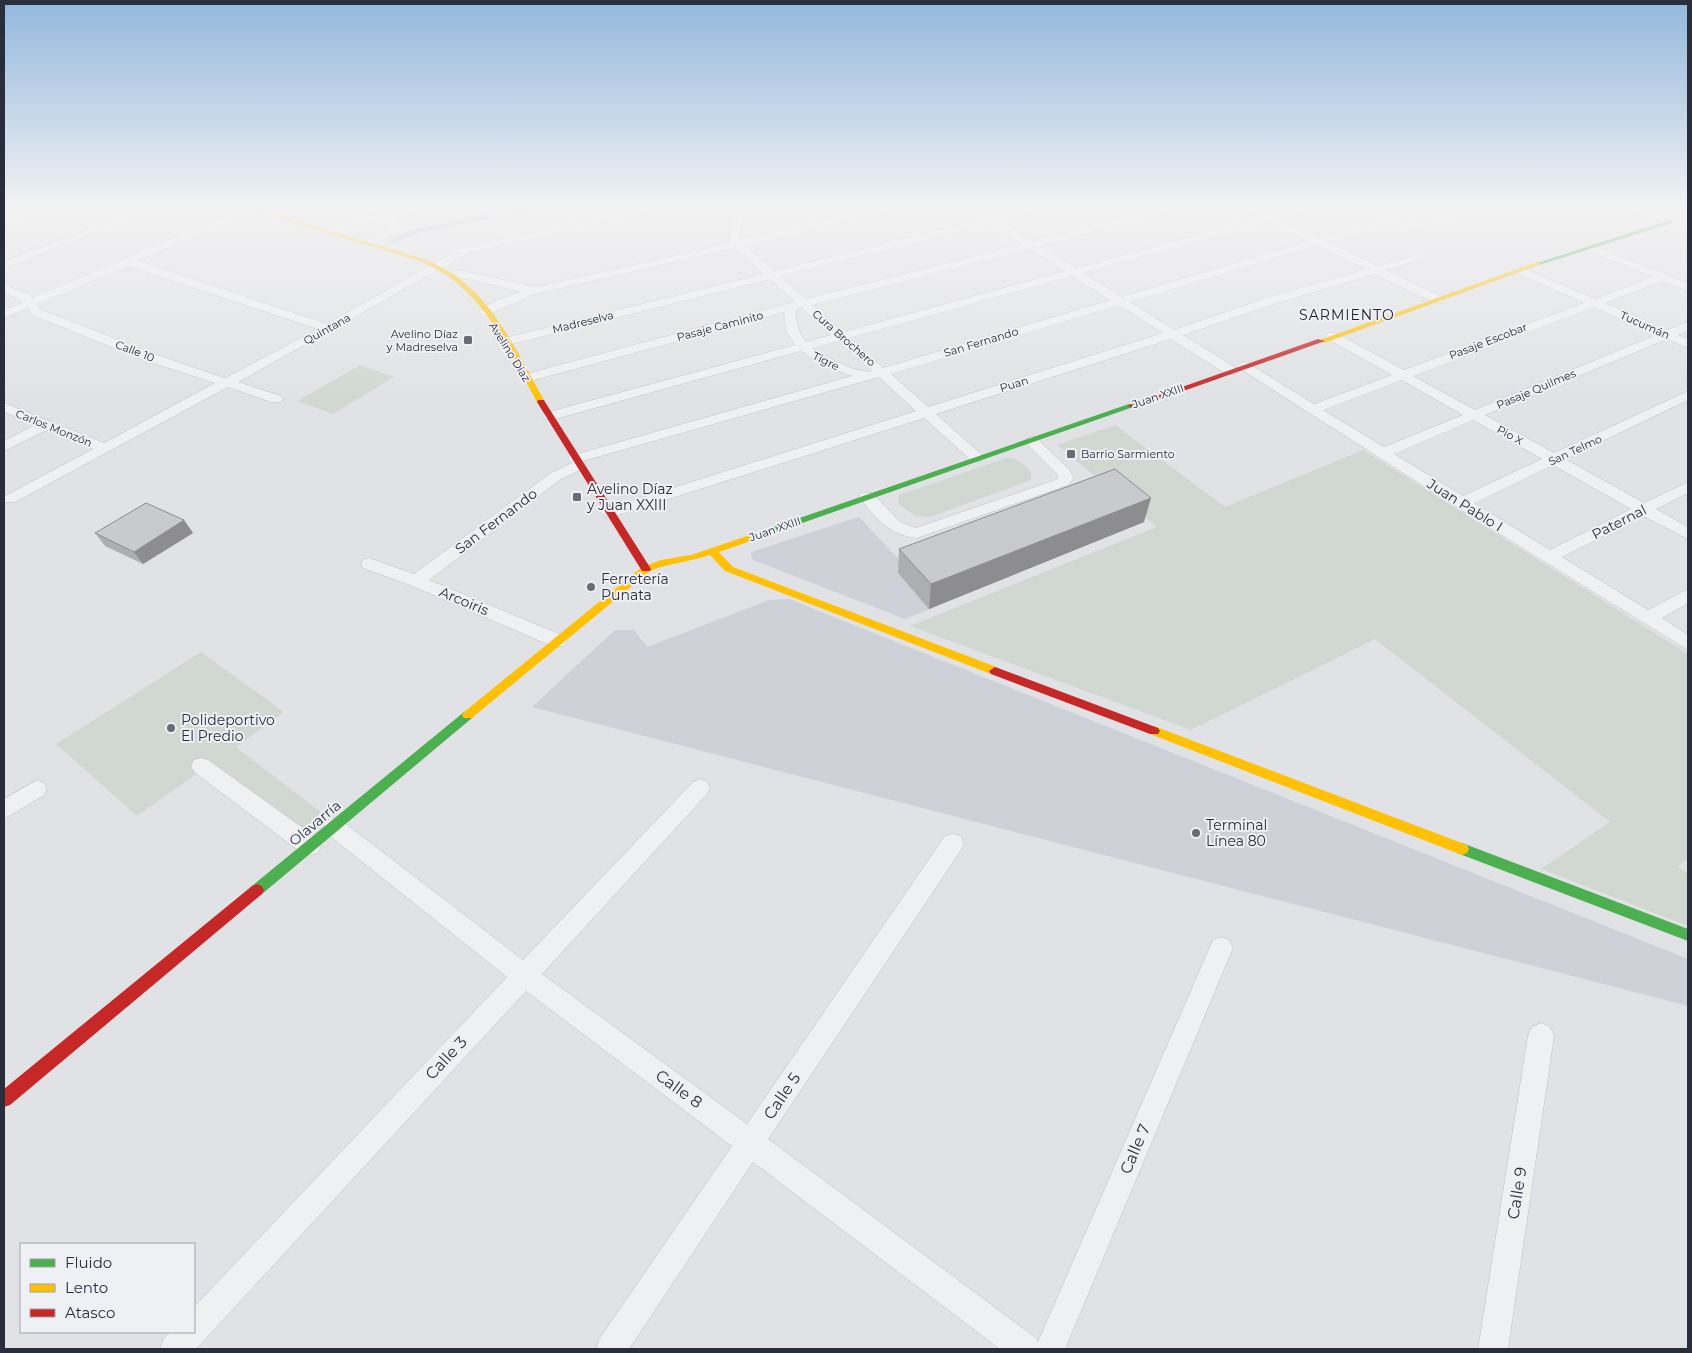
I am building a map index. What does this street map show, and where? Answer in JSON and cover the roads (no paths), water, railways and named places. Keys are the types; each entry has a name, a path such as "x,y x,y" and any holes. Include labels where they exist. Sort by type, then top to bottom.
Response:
{"street":[{"path":"4,314 106,271"},
{"path":"156,271 328,328"},
{"name":"Quintana","path":"10,499 228,383 429,271"},
{"name":"Avelino Díaz","path":"448,271 466,286 505,342 577,462 646,569"},
{"path":"485,312 508,300 536,291 621,271"},
{"name":"Cura Brochero","path":"769,271 977,458"},
{"name":"Madreselva","path":"505,342 784,271"},
{"name":"Pasaje Caminito","path":"526,378 929,271"},
{"path":"550,416 1077,271"},
{"name":"San Fernando","path":"416,580 577,462 1216,271"},
{"name":"Puan","path":"609,513 1174,334 1270,300 1370,271"},
{"path":"1376,271 1439,300"},
{"name":"Juan XXIII","path":"646,569 661,563 692,558 1439,300 1516,271"},
{"name":"Tucumán","path":"1522,271 1688,344"},
{"path":"1649,271 1688,287"},
{"name":"Juan Pablo I","path":"1074,272 1174,334 1313,409 1688,643"},
{"path":"453,274 469,276 508,287 536,291"},
{"name":"Pasaje Escobar","path":"1313,409 1400,374 1664,277"},
{"name":"Calle 10","path":"4,288 26,297 36,312 123,347 276,399"},
{"name":"Tigre","path":"790,308 789,318 794,333 810,354 864,376"},
{"name":"Pasaje Quilmes","path":"1383,453 1688,326"},
{"name":"Pio X","path":"1332,336 1688,534"},
{"name":"San Telmo","path":"1461,503 1688,396"},
{"name":"Carlos Monzón","path":"4,407 104,448"},
{"path":"4,446 46,425"},
{"path":"867,496 894,526 908,533 916,532 1063,482 1066,478 1064,472 1031,440"},
{"name":"Paternal","path":"1549,558 1688,487"},
{"path":"712,551 729,569 1688,935"},
{"name":"Arcoiris","path":"369,564 416,580 558,640"},
{"name":"Olavarría","path":"4,1099 646,569"},
{"path":"1648,618 1688,595"},
{"path":"201,766 310,846"},
{"name":"Calle 3","path":"195,1328 523,974 700,788"},
{"path":"4,810 37,790"},
{"name":"Calle 8","path":"334,827 523,974 1025,1349"},
{"name":"Calle 5","path":"611,1349 953,843"},
{"name":"Calle 7","path":"1050,1349 1221,948"},
{"name":"Calle 9","path":"1493,1349 1541,1036"},
{"path":"175,1349 190,1333"}],"place":[{"name":"Avelino Díaz y Madreselva","path":"468,340"},
{"name":"Barrio Sarmiento","path":"1071,454"},
{"name":"Avelino Díaz y Juan XXIII","path":"577,497"},
{"name":"Ferretería Punata","path":"591,587"},
{"name":"Polideportivo El Predio","path":"171,728"},
{"name":"Terminal Línea 80","path":"1196,833"}],"district":[{"name":"SARMIENTO","path":"1347,315"}]}
